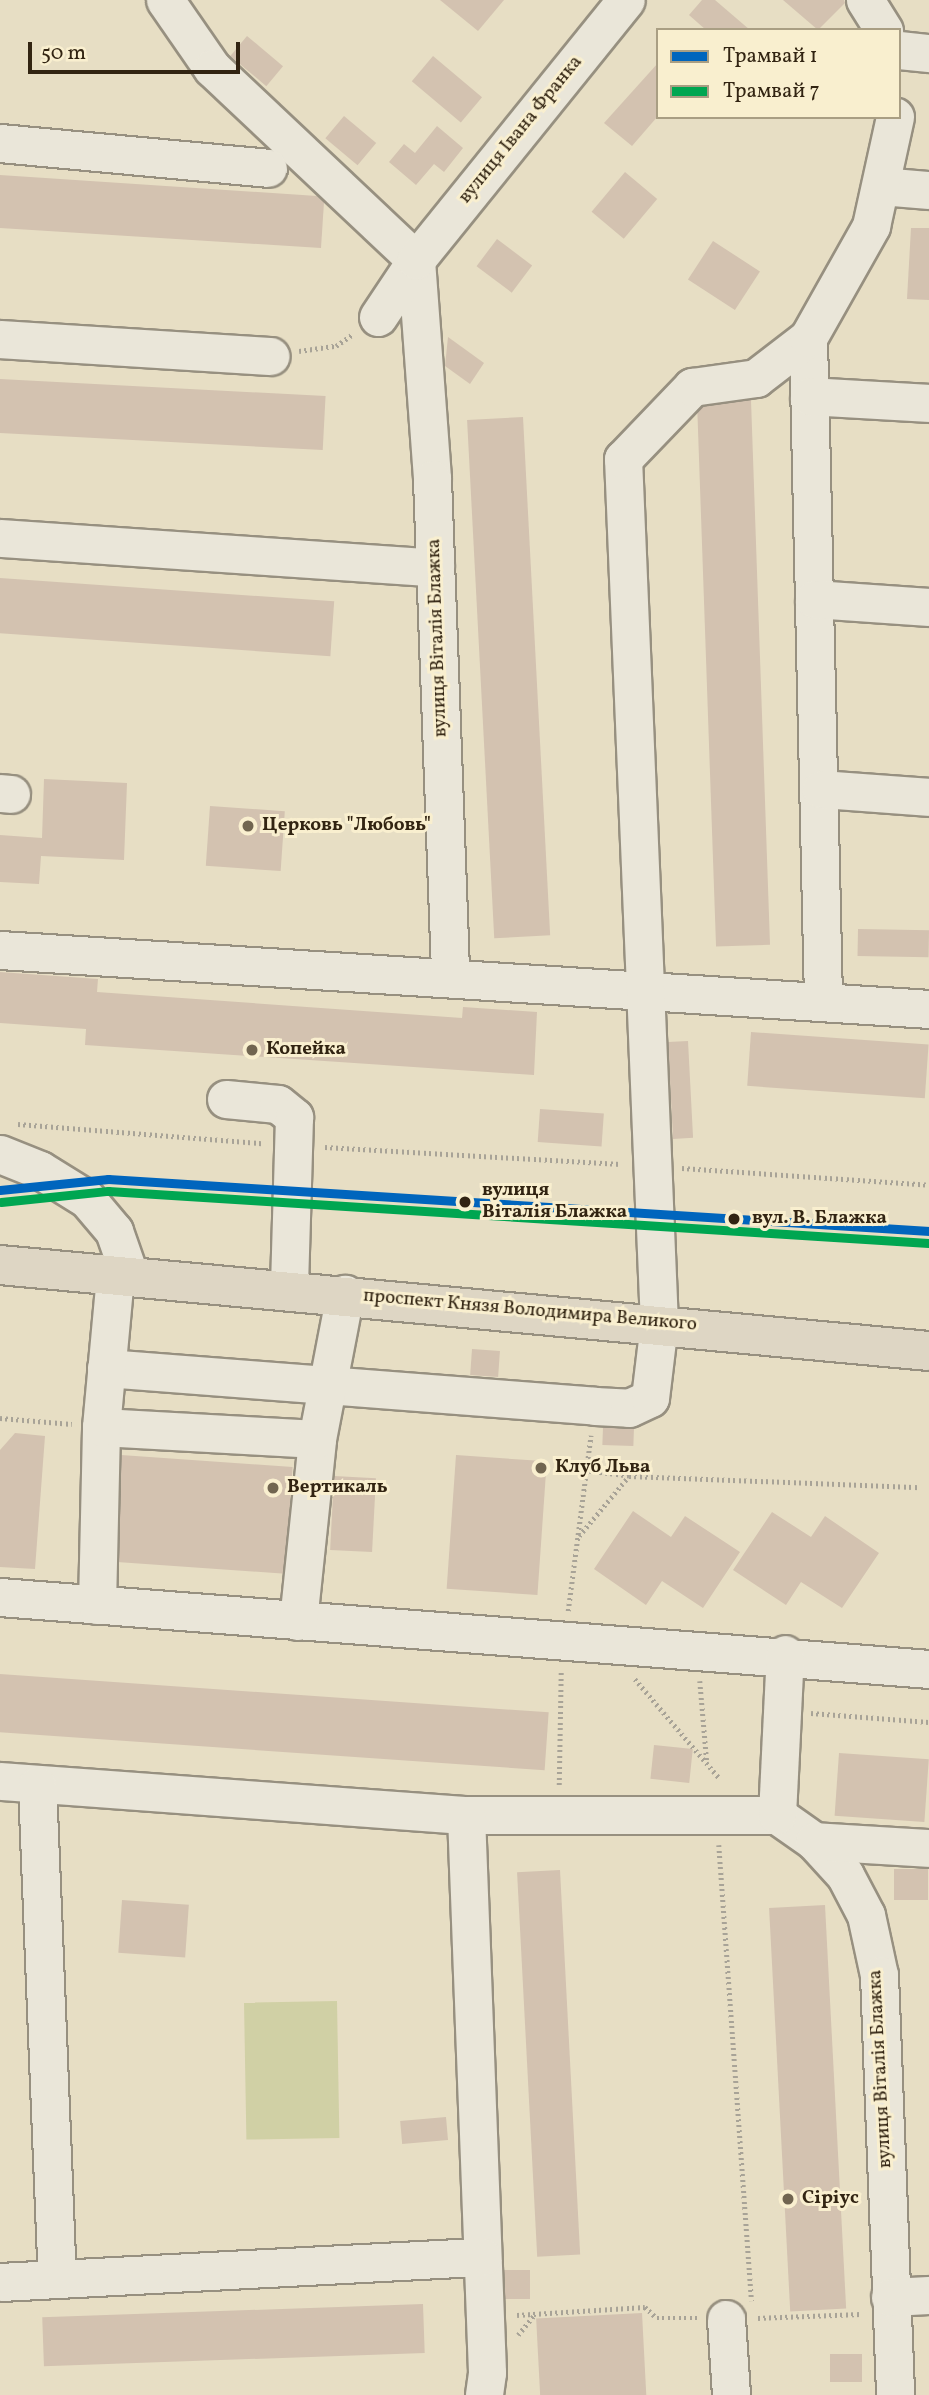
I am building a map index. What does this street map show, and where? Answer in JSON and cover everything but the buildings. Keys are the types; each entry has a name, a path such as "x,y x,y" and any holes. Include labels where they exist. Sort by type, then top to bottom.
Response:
{"highway":[{"name":"проспект Князя Володимира Великого","path":"0,1265 289,1288 929,1351"}],"street":[{"path":"165,0 212,68 416,260"},
{"name":"вулиця Івана Франка","path":"378,317 416,260 626,0"},
{"path":"865,0 883,28"},
{"path":"901,50 929,52"},
{"path":"107,1367 327,1389 629,1408 650,1398 659,1324 642,989 623,458 692,387 756,378 808,338 871,226 895,119"},
{"path":"0,143 268,168"},
{"path":"881,186 929,190"},
{"name":"вулиця Віталія Блажка","path":"416,260 435,568 450,976"},
{"path":"808,338 821,789 823,1001"},
{"path":"0,339 270,356"},
{"path":"809,396 929,403"},
{"path":"0,538 435,568"},
{"path":"814,599 929,607"},
{"path":"821,789 929,797"},
{"path":"0,950 450,976 929,1009"},
{"path":"226,1100 288,1109 294,1117 296,1146 289,1288"},
{"path":"7,1139 40,1170 87,1199 114,1231 122,1276 107,1367 101,1427 97,1605"},
{"path":"298,1621 317,1439 345,1294"},
{"path":"101,1427 317,1439"},
{"path":"0,1597 298,1621 785,1654 929,1669"},
{"path":"0,1781 466,1815 777,1815 785,1654"},
{"path":"37,1785 57,2279"},
{"path":"466,1815 485,2317 484,2395"},
{"name":"вулиця Віталія Блажка","path":"777,1815 814,1841 845,1875 866,1914 879,1975 895,2395"},
{"path":"814,1841 929,1849"},
{"path":"0,2282 482,2257"},
{"path":"890,2305 929,2295"},
{"path":"726,2319 731,2395"}],"path":[{"path":"270,356 336,346 378,317"},
{"path":"7,1139 296,1146 929,1185"},
{"path":"564,1639 595,1406"},
{"path":"0,1418 101,1427"},
{"path":"587,1471 629,1476 920,1488"},
{"path":"578,1537 629,1476"},
{"path":"603,1642 720,1779"},
{"path":"698,1648 707,1764"},
{"path":"548,1785 559,1785 561,1677"},
{"path":"783,1711 929,1722"},
{"path":"717,1816 753,2318 890,2305"},
{"path":"485,2317 645,2307 657,2318 726,2319"}],"green space":[{"path":"337,2001 339,2138 246,2140 244,2003"}],"tram line":[{"name":"1","path":"0,1190 108,1179 929,1231"},
{"name":"7","path":"1,1202 108,1191 928,1243"}],"place":[{"name":"Церковь \"Любовь\"","path":"248,826"},
{"name":"Копейка","path":"252,1050"},
{"name":"вулиця Віталія Блажка","path":"465,1202"},
{"name":"вул. В. Блажка","path":"734,1219"},
{"name":"Клуб Льва","path":"541,1468"},
{"name":"Вертикаль","path":"273,1488"},
{"name":"Сіріус","path":"788,2199"}]}
